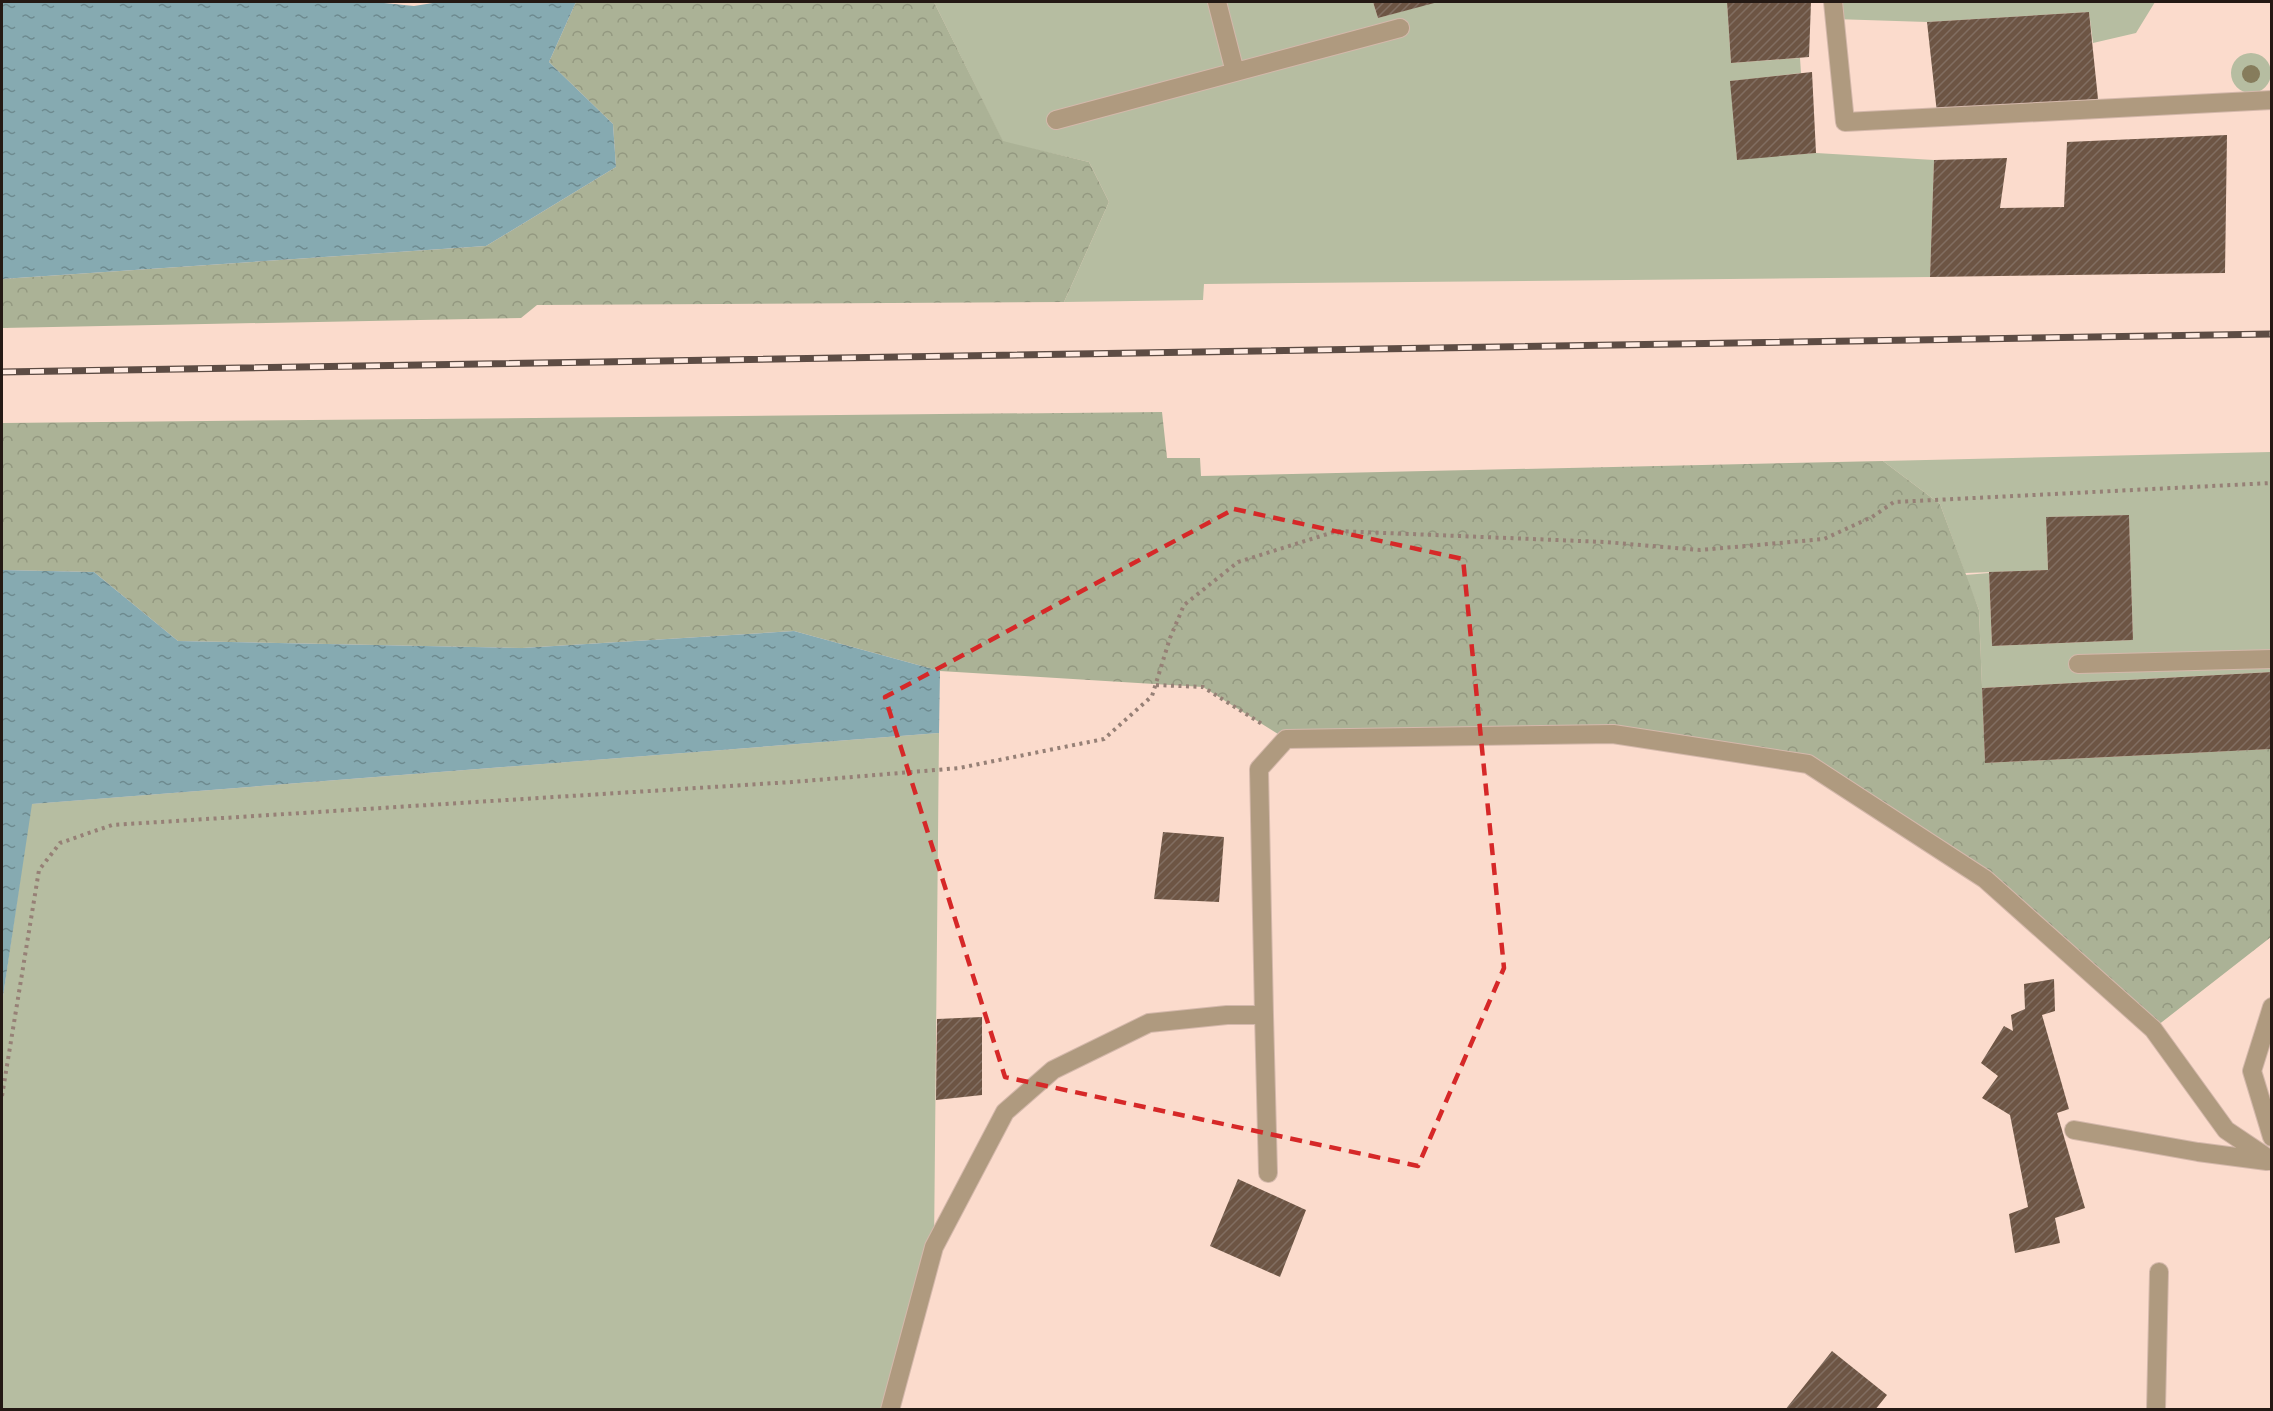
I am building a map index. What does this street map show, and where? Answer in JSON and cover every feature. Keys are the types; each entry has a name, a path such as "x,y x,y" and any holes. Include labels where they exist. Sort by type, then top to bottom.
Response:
{"street":[{"path":"1218,2 1234,72"},
{"path":"1833,2 1845,122 2271,100"},
{"path":"1056,120 1400,28"},
{"path":"2078,664 2271,659"},
{"path":"1268,1173 1259,769 1286,739 1613,734 1809,764 1985,879 2153,1029 2226,1130 2271,1161"},
{"path":"2271,1008 2252,1071 2271,1137"},
{"path":"890,1410 934,1247 1005,1112 1053,1070 1149,1023 1227,1015 1264,1015"},
{"path":"2074,1130 2198,1152 2271,1161"},
{"path":"2156,1410 2159,1272"}],"path":[{"path":"2,1096 39,870 60,843 112,825 792,782 959,768 1104,739 1152,696 1170,638 1184,605 1238,562 1337,531 1605,542 1700,550 1824,539 1872,517 1894,502 2271,483"},
{"path":"1156,686 1203,687 1286,739"}],"highlighted area":[{"path":"1234,509 1463,559 1504,968 1418,1166 1005,1077 885,697"}],"green space":[{"path":"576,2 934,2 1003,141 1089,162 1109,202 1064,302 537,305 521,318 2,328 2,279 486,246 616,167 613,124 549,62"},
{"path":"934,2 1373,2 1378,18 1435,2 1727,2 1731,63 1800,58 1801,73 1731,81 1737,159 1816,153 1934,160 1930,277 1204,284 1203,300 1064,302 1109,202 1089,162 1003,142"},
{"path":"1833,2 2155,2 2136,33 2093,43 2089,12 1927,22 1834,19"},
{"path":"2251,53 2259,54 2265,59 2270,65 2270,81 2265,87 2259,92 2251,93 2243,92 2237,87 2232,81 2231,73 2232,65 2237,59 2243,54"},
{"path":"1162,412 1167,458 1200,458 1201,476 1883,461 1940,504 1979,610 1985,763 2271,749 2271,937 2153,1029 1985,879 1808,764 1613,734 1286,739 1203,687 940,671 794,631 522,648 178,641 94,572 2,570 2,423"},
{"path":"2271,452 2271,672 1982,688 1979,610 1965,575 1989,573 1992,646 2133,640 2129,515 2046,517 2048,570 1965,573 1940,504 1883,461"},
{"path":"939,733 934,1247 890,1409 2,1410 2,1003 31,804"}],"water":[{"path":"2,2 374,2 414,6 439,2 576,2 549,62 613,124 616,167 486,246 2,279"},
{"path":"2,570 94,572 178,641 522,648 794,631 940,671 939,733 32,804 2,1003"}],"building":[{"path":"1373,2 1438,2 1378,18"},
{"path":"1727,2 1811,2 1809,57 1731,63"},
{"path":"2089,12 2098,99 1937,113 1927,22"},
{"path":"1812,72 1816,153 1737,160 1730,81"},
{"path":"2227,135 2225,273 1930,277 1934,160 2007,158 2000,208 2064,207 2067,142"},
{"path":"2129,515 2133,640 1992,646 1989,572 2048,570 2046,517"},
{"path":"2272,672 2272,749 1985,763 1982,688"},
{"path":"1163,832 1224,837 1219,902 1154,899"},
{"path":"2054,979 2055,1011 2042,1015 2069,1109 2057,1113 2085,1208 2055,1218 2060,1243 2015,1253 2009,1214 2028,1207 2010,1115 1982,1098 1998,1076 1981,1063 2004,1026 2013,1031 2011,1015 2025,1009 2024,984"},
{"path":"982,1017 982,1095 936,1100 937,1019"},
{"path":"1238,1179 1306,1210 1280,1277 1210,1246"},
{"path":"1832,1351 1887,1395 1875,1410 1785,1410"}],"railway":[{"path":"2,372 2272,334"}]}
